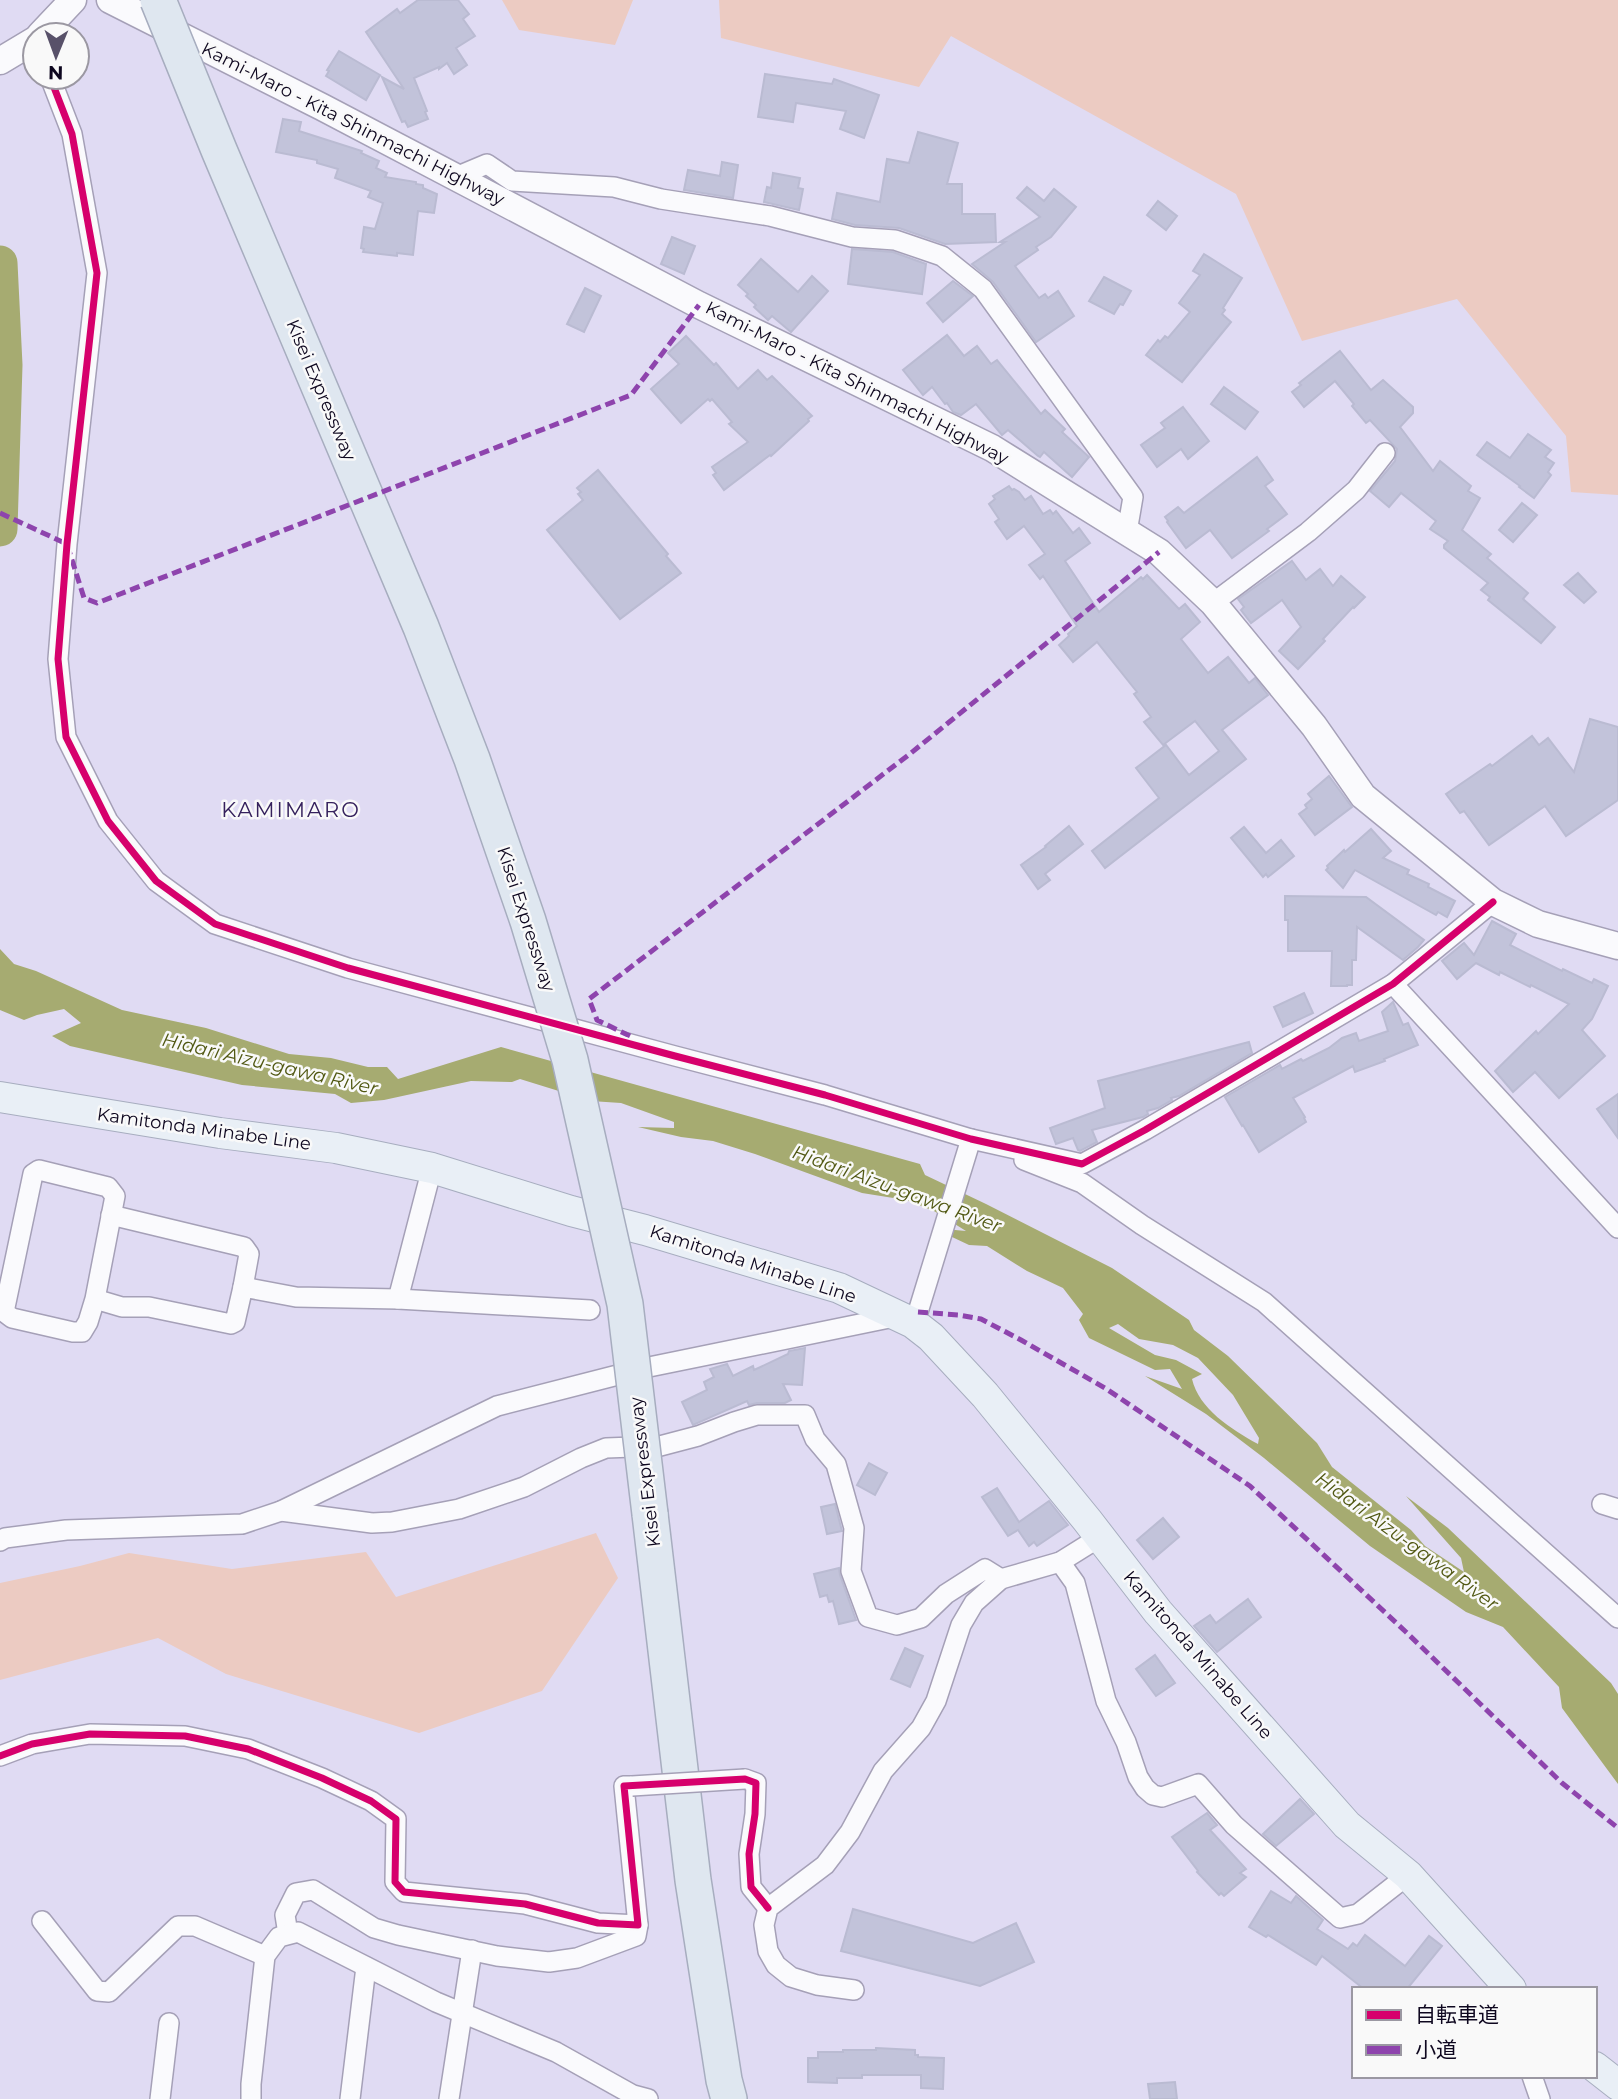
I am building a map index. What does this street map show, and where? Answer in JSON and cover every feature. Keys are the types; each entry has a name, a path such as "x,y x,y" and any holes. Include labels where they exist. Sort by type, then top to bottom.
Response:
{"highway":[{"name":"Kisei Expressway","path":"158,0 224,163 421,627 472,759 528,921 570,1060 625,1304 693,1880 727,2089"}],"main road":[{"path":"53,21 72,0"},
{"name":"Kami-Maro - Kita Shinmachi Highway","path":"110,0 699,304 992,447 1159,552 1213,603 1314,726 1363,796 1493,902 1538,924 1618,946"},
{"path":"6,58 21,49"},
{"name":"Kamitonda Minabe Line","path":"0,1097 220,1133 336,1148 432,1168 570,1211 645,1230 912,1313 985,1395 1157,1612 1347,1825 1408,1875 1509,1987"},
{"path":"1597,2069 1618,2085"}],"street":[{"path":"55,91 72,134 97,273 67,544 58,659 66,737 108,821 156,881 215,924 348,968 825,1094 968,1148 1082,1183 1142,1225 1264,1302 1618,1618"},
{"path":"456,177 487,164 512,181 614,187 661,199 770,216 852,237 895,240 942,257 983,289 1133,497 1127,532"},
{"path":"1213,603 1308,533 1356,490 1385,453"},
{"path":"968,1148 1082,1164 1145,1130 1393,984 1493,902"},
{"path":"1393,984 1618,1228"},
{"path":"0,1541 5,1538 66,1530 242,1524 281,1511 497,1406 649,1367 912,1313 968,1148"},
{"path":"398,1299 432,1168"},
{"path":"39,1170 107,1187 115,1196 95,1299 82,1332 12,1318 4,1312 33,1174 39,1170"},
{"path":"95,1299 122,1307 149,1307 231,1324 235,1322 243,1287 248,1254 244,1247 111,1215"},
{"path":"243,1287 296,1297 398,1299 590,1310"},
{"path":"281,1511 372,1523 393,1522 459,1510 524,1487 580,1458 606,1448 660,1447 757,1415 805,1415 815,1440 836,1464 855,1528 851,1571 868,1617 897,1625 921,1618 946,1594 985,1569 1001,1579"},
{"path":"854,1990 817,1985 791,1977 776,1965 768,1951 764,1926 768,1908 825,1865 850,1832 883,1771 921,1728 936,1702 961,1625 974,1603 1001,1579 1060,1562 1100,1537"},
{"path":"1060,1562 1076,1583 1106,1701 1145,1788 1153,1795 1162,1797 1198,1784 1234,1825 1340,1918 1358,1914 1408,1875"},
{"path":"0,1756 32,1744 90,1734 185,1735 248,1749 371,1801 397,1819 395,1882 404,1892 525,1903 598,1923 638,1925"},
{"path":"288,1934 285,1915 296,1894 313,1890 374,1928 398,1935 548,1962 578,1958 636,1936 638,1925 624,1786 745,1779 756,1783 750,1854 751,1887 768,1908"},
{"path":"42,1921 97,1991 109,1992 178,1926 195,1926 265,1955"},
{"path":"251,2099 265,1955 279,1937 298,1932 462,2013 556,2052 633,2095 648,2099"},
{"path":"449,2099 472,1950"},
{"path":"350,2099 366,1967"},
{"path":"160,2099 169,2023"},
{"path":"1533,2078 1540,2099"}],"shaded area":[{"path":"502,0 633,0 615,45 519,30"},
{"path":"719,0 1618,0 1618,495 1571,492 1566,436 1457,299 1302,341 1236,194 951,36 919,87 721,38"},
{"path":"596,1533 618,1578 542,1691 419,1733 226,1674 158,1638 0,1680 0,1583 129,1553 232,1569 366,1552 396,1597"}],"water":[{"path":"0,949 14,964 36,971 122,1010 206,1028 289,1054 331,1058 368,1067 387,1067 398,1079 501,1047 920,1164 925,1175 1112,1268 1189,1320 1194,1330 1228,1356 1317,1443 1332,1467 1411,1530 1425,1546 1464,1572 1461,1558 1406,1496 1448,1528 1611,1683 1618,1694 1618,1784 1562,1708 1559,1687 1503,1627 1466,1612 1370,1546 1206,1414 1145,1376 1182,1389 1170,1369 1155,1370 1089,1338 1079,1320 1083,1314 1063,1288 1027,1271 987,1246 969,1245 933,1228 966,1231 934,1211 906,1200 862,1193 713,1141 638,1127 674,1128 674,1122 621,1103 591,1101 520,1079 512,1082 471,1081 384,1100 351,1103 335,1094 242,1085 70,1046 52,1036 81,1023 64,1009 24,1020 0,1010","holes":["1118,1324 1139,1339 1173,1345 1198,1358 1233,1395 1259,1438 1258,1444 1227,1425 1201,1400 1192,1379 1202,1374 1176,1360 1155,1355 1109,1328"]}],"building":[{"path":"418,0 458,0 469,14 463,19 475,36 456,48 467,65 454,74 447,63 439,69 414,78 428,119 408,127 405,121 402,122 382,77 404,89 366,32 397,9 400,13"},
{"path":"339,51 380,75 366,100 326,76"},
{"path":"765,74 832,84 834,79 879,95 864,138 840,129 846,111 796,103 793,122 758,117"},
{"path":"283,119 301,122 299,131 362,151 361,153 379,161 376,168 387,173 385,177 416,182 437,194 434,213 418,211 413,255 363,252 364,249 361,248 364,227 375,229 383,203 368,197 371,191 335,178 338,169 317,163 317,160 276,152"},
{"path":"918,132 958,143 947,184 962,184 962,214 995,214 996,242 945,244 899,228 855,225 832,219 837,193 880,202 887,159 909,163"},
{"path":"722,162 738,165 733,198 684,190 688,170 720,176"},
{"path":"773,173 800,178 798,188 803,189 799,210 764,202 767,187 771,188"},
{"path":"1027,187 1044,201 1054,189 1076,207 1051,237 1036,247 1038,250 1015,266 1039,298 1045,294 1048,298 1058,291 1074,316 1036,342 993,282 972,264 1005,242 1000,242 1040,217 1017,198"},
{"path":"1158,201 1177,216 1166,230 1147,215"},
{"path":"672,237 695,246 684,274 661,264"},
{"path":"852,249 893,252 926,264 922,294 848,284"},
{"path":"1204,254 1242,278 1223,308 1225,310 1222,314 1231,322 1182,382 1146,355 1158,340 1160,342 1165,336 1168,338 1190,312 1179,303 1200,275 1193,271"},
{"path":"761,259 798,292 812,276 828,291 791,332 772,316 768,320 754,307 756,305 746,296 748,294 738,285"},
{"path":"1104,277 1131,291 1114,314 1089,301"},
{"path":"953,281 973,296 943,322 927,303"},
{"path":"585,288 601,296 584,332 567,324"},
{"path":"947,335 964,356 977,346 991,364 997,360 1041,414 1045,410 1065,429 1062,432 1089,457 1072,477 1044,452 1038,456 1008,430 1002,435 976,404 961,415 953,412 932,387 923,395 903,370"},
{"path":"686,336 714,365 716,363 738,389 758,370 767,380 772,376 812,416 771,456 724,490 713,475 716,473 712,467 748,442 729,424 732,422 712,399 708,399 681,423 651,389 679,364 668,353"},
{"path":"1340,351 1371,390 1383,380 1413,407 1413,413 1400,427 1433,471 1440,461 1471,486 1468,491 1480,498 1462,530 1491,554 1487,558 1528,593 1523,599 1555,627 1541,643 1488,600 1490,597 1481,590 1488,583 1444,548 1448,541 1430,529 1436,521 1401,493 1389,507 1370,491 1395,461 1397,449 1370,420 1366,423 1335,381 1304,407 1292,392 1301,385 1299,383"},
{"path":"1224,387 1258,412 1245,429 1211,404"},
{"path":"1183,407 1209,441 1188,459 1181,449 1157,467 1141,445 1165,428 1161,423"},
{"path":"1528,434 1551,450 1545,457 1554,463 1548,472 1551,475 1534,498 1477,455 1487,442 1510,458"},
{"path":"1257,457 1273,480 1265,486 1287,514 1232,558 1210,530 1186,548 1165,517 1178,507 1184,513"},
{"path":"598,470 681,573 620,619 547,530 583,500 577,488"},
{"path":"1009,486 1025,500 1031,496 1043,514 1050,510 1053,514 1056,511 1073,533 1079,528 1090,543 1065,561 1099,612 1147,575 1179,609 1185,604 1200,622 1181,639 1208,673 1228,657 1249,683 1255,678 1268,695 1222,730 1246,759 1105,868 1092,851 1159,798 1136,768 1166,745 1189,775 1219,751 1195,721 1163,745 1144,722 1151,717 1134,694 1137,692 1097,642 1073,662 1059,645 1077,626 1043,576 1040,579 1029,565 1045,554 1024,526 1007,539 995,522 999,519 989,504 995,499 993,496"},
{"path":"1522,503 1537,515 1513,542 1499,530"},
{"path":"1292,561 1306,580 1320,569 1333,586 1341,576 1365,597 1323,639 1325,641 1298,669 1279,651 1301,627 1282,600 1251,623 1241,610 1244,607 1238,599"},
{"path":"1578,573 1596,592 1584,603 1564,585"},
{"path":"1590,719 1618,727 1618,800 1566,836 1545,806 1489,845 1464,811 1460,813 1446,794 1490,764 1492,766 1532,736 1539,745 1548,738 1574,772"},
{"path":"1329,776 1352,807 1315,835 1299,814 1307,808 1305,805 1312,799 1308,794"},
{"path":"1069,826 1083,844 1045,874 1050,880 1038,889 1021,865"},
{"path":"1244,827 1266,853 1281,840 1294,856 1268,877 1266,874 1263,877 1231,838"},
{"path":"1371,829 1391,851 1383,858 1409,870 1407,874 1455,901 1447,917 1438,912 1436,915 1355,870 1343,888 1326,870 1344,850 1345,852"},
{"path":"1285,896 1366,897 1424,940 1403,960 1357,927 1356,960 1352,960 1352,985 1331,986 1332,951 1288,951"},
{"path":"1492,921 1516,934 1510,945 1562,971 1563,969 1592,983 1594,979 1608,986 1592,1019 1582,1030 1605,1056 1559,1098 1535,1072 1513,1092 1495,1071 1536,1031 1538,1034 1569,1004 1476,963 1457,979 1442,961 1464,943 1474,955"},
{"path":"1304,993 1313,1013 1283,1027 1274,1007"},
{"path":"1393,1002 1403,1025 1408,1023 1418,1045 1355,1072 1353,1066 1293,1098 1306,1122 1259,1152 1225,1097 1280,1065 1282,1069 1301,1059 1303,1061 1342,1038 1356,1033 1359,1041 1388,1031 1382,1012"},
{"path":"1249,1042 1252,1053 1158,1108 1147,1111 1148,1114 1143,1117 1092,1130 1097,1142 1080,1151 1073,1138 1056,1144 1050,1128 1105,1108 1098,1081"},
{"path":"1618,1094 1618,1138 1597,1109"},
{"path":"805,1348 802,1385 783,1384 791,1400 785,1403 749,1405 747,1401 693,1425 682,1402 707,1390 704,1382 714,1377 710,1369 727,1364 733,1376 753,1366 754,1370 788,1354 789,1351"},
{"path":"869,1463 887,1473 875,1495 857,1485"},
{"path":"997,1488 1019,1522 1049,1501 1068,1525 1037,1546 1034,1542 1029,1546 1018,1530 1008,1536 982,1497"},
{"path":"835,1504 842,1531 827,1534 821,1507"},
{"path":"1163,1518 1179,1537 1153,1559 1137,1540"},
{"path":"839,1568 856,1620 839,1624 833,1601 829,1602 827,1595 820,1597 814,1574"},
{"path":"1248,1599 1261,1617 1217,1652 1194,1626 1210,1615 1216,1623"},
{"path":"905,1648 923,1656 910,1687 891,1679"},
{"path":"1155,1655 1175,1683 1156,1696 1136,1669"},
{"path":"1300,1799 1314,1814 1276,1846 1263,1834"},
{"path":"1207,1813 1217,1825 1210,1830 1246,1869 1240,1873 1246,1877 1224,1896 1221,1893 1219,1895 1197,1872 1172,1837"},
{"path":"1271,1891 1291,1903 1296,1896 1323,1920 1317,1929 1348,1949 1353,1943 1357,1946 1365,1935 1405,1966 1429,1936 1442,1946 1409,1987 1361,1987 1322,1956 1316,1965 1268,1935 1266,1937 1249,1927"},
{"path":"853,1909 973,1943 1016,1923 1034,1962 980,1986 841,1951"},
{"path":"876,2048 915,2050 918,2057 944,2058 943,2089 921,2088 921,2075 862,2075 862,2078 837,2078 837,2083 808,2082 808,2058 818,2058 818,2052"},
{"path":"1175,2082 1177,2099 1150,2099 1148,2084"}],"waterway":[{"name":"Hidari Aizu-gawa River","path":"0,263 5,365 0,529"}],"marked path":[{"path":"0,513 67,544 84,598 97,603 631,395 699,305"},
{"path":"630,1036 597,1020 589,999 911,753 1159,552"},
{"path":"918,1312 981,1319 1105,1388 1250,1486 1562,1783 1618,1828"}],"cycle path":[{"path":"55,91 72,134 97,273 67,544 58,659 66,737 108,821 156,881 215,924 348,968 825,1095 971,1139 1082,1164 1145,1130 1393,984 1493,902"},
{"path":"0,1756 32,1744 90,1734 185,1736 248,1749 322,1778 371,1801 396,1819 395,1882 404,1892 525,1904 598,1923 638,1925 624,1786 745,1779 756,1783 749,1854 751,1887 768,1908"}],"district":[{"name":"KAMIMARO","path":"291,809"}]}
